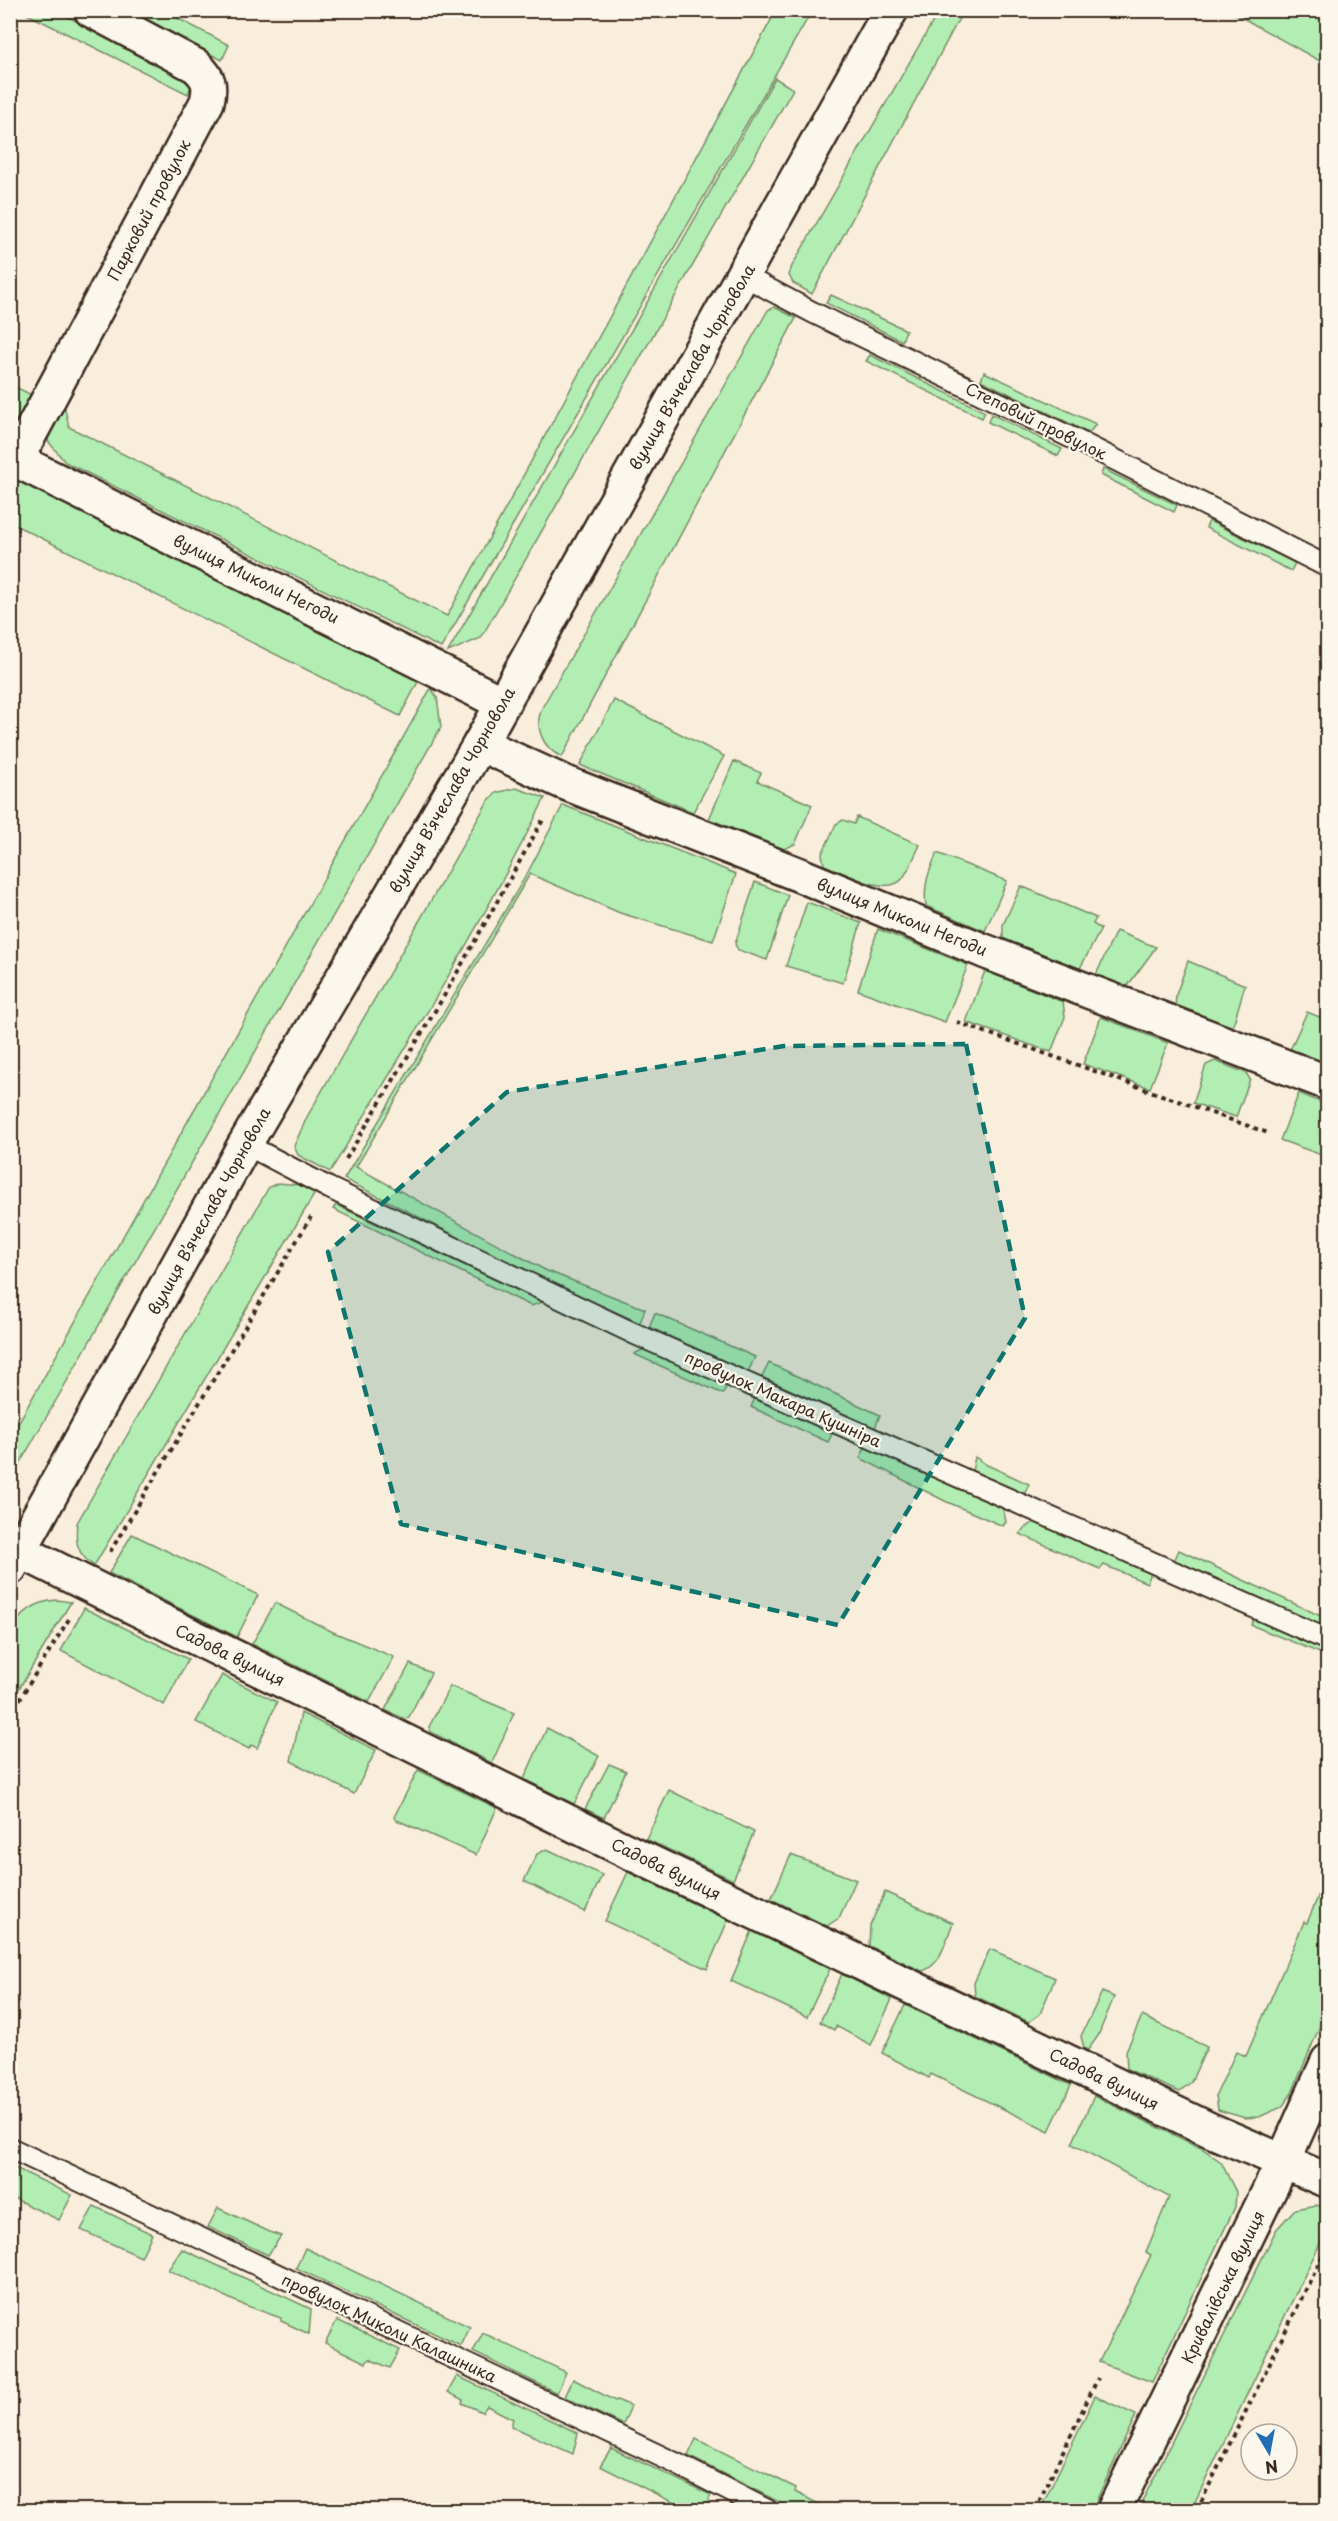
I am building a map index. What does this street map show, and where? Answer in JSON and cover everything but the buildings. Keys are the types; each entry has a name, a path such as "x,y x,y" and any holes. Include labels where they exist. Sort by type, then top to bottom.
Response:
{"street":[{"name":"Парковий провулок","path":"13,458 207,102 210,88 206,75 196,66 91,10"},
{"name":"вулиця Вʼячеслава Чорновола","path":"14,1555 245,1144 480,744 891,10"},
{"name":"вулиця Миколи Негоди","path":"13,458 502,703"},
{"name":"вулиця Миколи Негоди","path":"480,744 563,782 984,951 1328,1083"},
{"name":"Садова вулиця","path":"14,1555 1208,2129 1328,2181"},
{"name":"Кривалівська вулиця","path":"1114,2511 1283,2162 1328,2061"}],"lane":[{"name":"Степовий провулок","path":"744,276 812,312 1074,439 1328,567"},
{"name":"провулок Макара Кушніра","path":"245,1144 329,1188 633,1333 1328,1640"},
{"name":"провулок Миколи Калашника","path":"10,2148 664,2458 767,2511"}],"path":[{"path":"343,1165 450,986 548,812"},
{"path":"957,1022 1268,1132"},
{"path":"106,1558 317,1208"},
{"path":"10,1715 71,1615"},
{"path":"1197,2511 1328,2245"},
{"path":"1035,2511 1098,2378"}],"highlighted area":[{"path":"966,1044 1025,1318 838,1625 401,1524 328,1252 507,1092 784,1046"}],"green space":[{"path":"21,11 57,11 192,82 188,94"},
{"path":"127,11 164,11 229,45 222,60"},
{"path":"776,11 812,11 441,648 65,462 48,441 51,409 62,396 69,427 447,616"},
{"path":"939,11 963,11 812,294 793,283 789,275 792,266"},
{"path":"1230,11 1327,11 1327,65"},
{"path":"775,78 793,89 481,638 448,652"},
{"path":"831,295 906,330 902,341 826,303"},
{"path":"774,307 796,318 562,757 549,748 541,736 539,721 543,706 768,310"},
{"path":"870,355 985,412 982,418 866,361"},
{"path":"984,372 1096,424 1089,433 981,380"},
{"path":"11,385 36,397 11,431"},
{"path":"991,414 1062,449 1058,456 988,422"},
{"path":"1103,469 1177,505 1174,512 1101,475"},
{"path":"10,477 419,680 400,716 11,523"},
{"path":"1209,521 1295,563 1291,571 1206,528"},
{"path":"431,688 437,697 441,727 11,1479 11,1436"},
{"path":"614,700 724,756 693,812 580,765"},
{"path":"734,761 761,773 757,781 812,805 795,844 784,849 709,819"},
{"path":"516,788 545,798 469,941 414,1034 330,1172 298,1155 294,1146 307,1117 488,801 496,793"},
{"path":"563,805 736,874 713,941 620,913 530,874 356,1167 545,1270 645,1309 640,1323 527,1272 344,1179 527,874"},
{"path":"857,817 920,845 906,874 896,883 876,885 824,865 822,854 836,824 843,820 854,824"},
{"path":"937,853 1007,881 985,931 926,906 927,878"},
{"path":"755,882 788,895 767,960 738,950 735,944"},
{"path":"1021,886 1096,918 1093,924 1101,929 1079,970 1003,938 1003,925"},
{"path":"807,902 861,923 843,983 786,966"},
{"path":"878,929 968,965 945,1022 858,990"},
{"path":"1116,931 1156,947 1126,988 1095,977"},
{"path":"1188,961 1245,985 1232,1029 1175,1007 1176,995"},
{"path":"985,971 1063,1002 1065,1017 1051,1052 966,1022"},
{"path":"1307,1012 1327,1020 1327,1065 1290,1050"},
{"path":"1101,1017 1168,1043 1150,1088 1083,1064"},
{"path":"1215,1061 1246,1073 1250,1079 1236,1117 1193,1103 1206,1065"},
{"path":"1299,1093 1327,1105 1327,1157 1280,1140"},
{"path":"278,1183 300,1185 315,1193 94,1566 78,1548 77,1523 269,1187"},
{"path":"336,1205 543,1302 531,1306 333,1209"},
{"path":"655,1313 755,1357 748,1372 649,1327"},
{"path":"644,1349 727,1385 723,1394 634,1354"},
{"path":"769,1363 880,1415 875,1428 762,1377"},
{"path":"755,1398 833,1432 828,1442 751,1407"},
{"path":"866,1446 1003,1507 1006,1522 1003,1526 945,1501 860,1458"},
{"path":"975,1457 1029,1484 1024,1495 972,1471"},
{"path":"1036,1521 1152,1571 1147,1583 1104,1565 1100,1569 1020,1534 1024,1528"},
{"path":"132,1534 258,1595 237,1637 109,1573"},
{"path":"1179,1550 1327,1619 1327,1628 1174,1561"},
{"path":"57,1600 71,1602 11,1702 9,1648 14,1627 23,1615 35,1606"},
{"path":"275,1603 333,1632 394,1657 369,1702 252,1644"},
{"path":"84,1608 188,1659 164,1705 61,1651"},
{"path":"1255,1617 1327,1649 1327,1656 1251,1625"},
{"path":"410,1664 431,1673 409,1717 405,1719 385,1710"},
{"path":"222,1675 277,1702 257,1748 251,1745 249,1749 196,1722"},
{"path":"450,1686 514,1713 492,1763 431,1732 429,1727"},
{"path":"301,1713 376,1750 354,1794 291,1761"},
{"path":"547,1728 599,1756 574,1804 524,1779"},
{"path":"609,1764 626,1771 604,1818 585,1809"},
{"path":"418,1770 497,1808 476,1855 394,1817"},
{"path":"669,1790 754,1832 733,1880 646,1839"},
{"path":"547,1849 602,1875 585,1912 524,1881 537,1854"},
{"path":"791,1855 856,1880 839,1918 827,1926 771,1899"},
{"path":"628,1872 728,1920 707,1969 605,1921"},
{"path":"1327,1875 1327,2009 1292,2093 1282,2107 1259,2117 1245,2118 1218,2110 1216,2095 1236,2052 1246,2056"},
{"path":"885,1892 953,1923 942,1952 934,1964 928,1968 922,1971 869,1946 870,1926"},
{"path":"752,1931 830,1969 807,2017 731,1981"},
{"path":"990,1949 1055,1978 1040,2014 1029,2022 975,1996 974,1983"},
{"path":"842,1974 892,1999 871,2045 836,2026 834,2030 820,2022"},
{"path":"1102,1992 1114,1997 1098,2036 1088,2050 1084,2048 1081,2036"},
{"path":"905,2005 1071,2085 1049,2131 931,2074 929,2078 882,2053"},
{"path":"1142,2016 1207,2047 1191,2082 1179,2092 1127,2069 1126,2051"},
{"path":"1094,2096 1203,2149 1221,2162 1236,2192 1235,2207 1152,2382 1099,2362 1151,2255 1146,2252 1169,2197 1072,2144"},
{"path":"11,2166 72,2195 59,2220 11,2197"},
{"path":"1316,2205 1327,2208 1327,2229 1191,2510 1138,2510 1276,2230 1295,2209"},
{"path":"94,2206 152,2234 141,2257 81,2230"},
{"path":"218,2208 281,2236 268,2255 208,2227"},
{"path":"305,2248 470,2327 461,2346 296,2268"},
{"path":"182,2249 311,2309 309,2334 281,2321 281,2318 239,2303 168,2270"},
{"path":"337,2320 400,2350 390,2368 369,2359 366,2363 325,2343"},
{"path":"483,2333 566,2372 557,2393 473,2352"},
{"path":"457,2376 578,2433 573,2454 511,2426 513,2419 487,2406 482,2412 462,2403 463,2400 448,2392"},
{"path":"573,2379 615,2401 631,2406 623,2425 565,2397"},
{"path":"1095,2396 1136,2415 1092,2510 1040,2510"},
{"path":"696,2439 796,2488 795,2492 819,2504 810,2510 795,2510 688,2456"},
{"path":"611,2448 711,2495 704,2510 688,2510 600,2466"}]}
